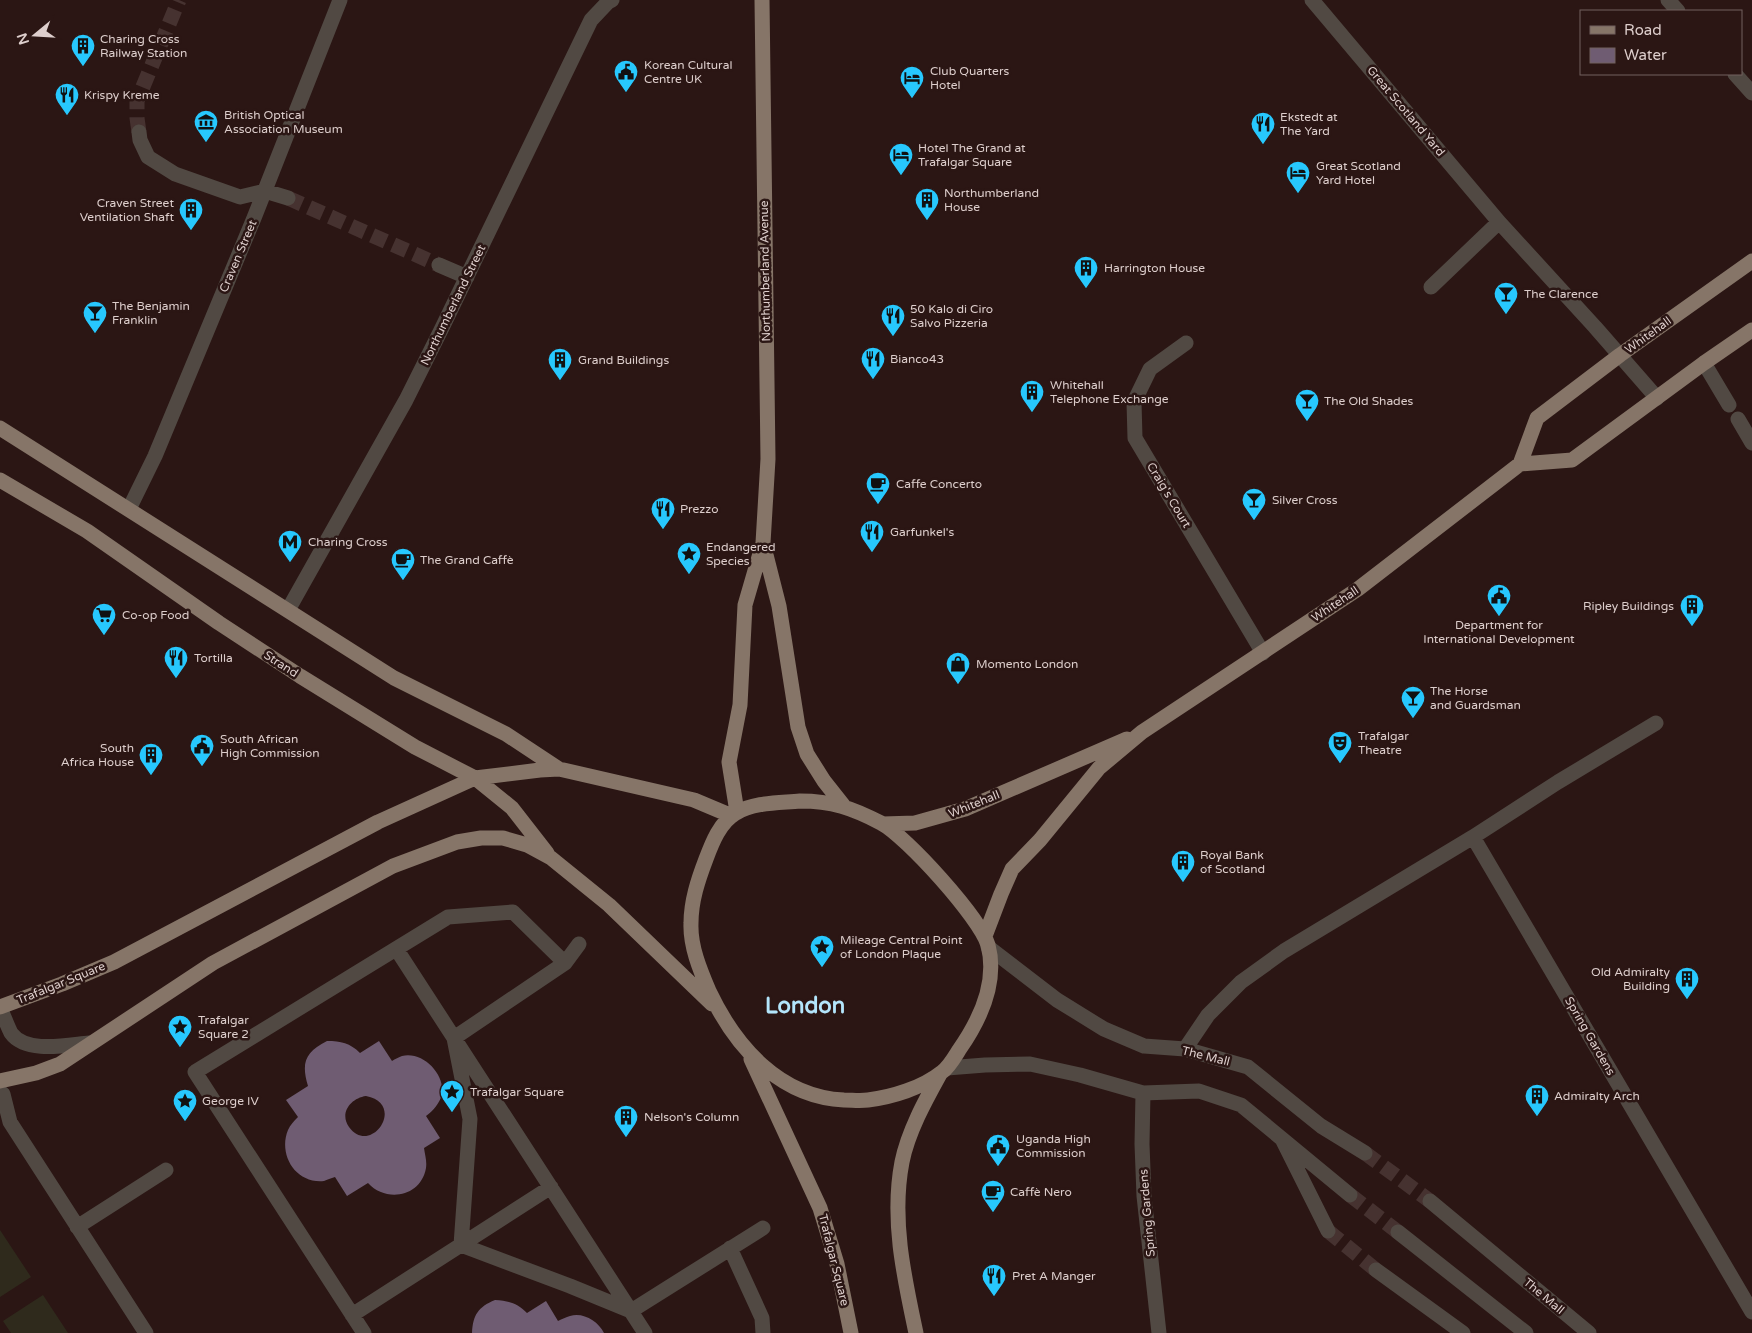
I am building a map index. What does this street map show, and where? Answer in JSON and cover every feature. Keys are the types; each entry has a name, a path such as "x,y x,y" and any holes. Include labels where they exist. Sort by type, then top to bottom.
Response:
{"main road":[{"name":"Northumberland Avenue","path":"734,814 729,762 740,705 745,605 763,543 768,459 762,0"},
{"name":"Whitehall","path":"986,941 1000,894 1012,870 1040,840 1099,768 1142,732 1358,589 1520,464 1538,418 1620,355 1752,261"},
{"path":"1520,464 1572,460 1752,330"},
{"path":"0,428 394,678 506,734 559,769"},
{"name":"Strand","path":"0,480 87,531 219,623 300,676 415,747 475,778 512,808 551,858"},
{"name":"Northumberland Avenue","path":"763,543 779,606 798,728 807,754 843,806"},
{"name":"Whitehall","path":"883,824 915,823 966,808 1142,732"},
{"name":"Trafalgar Square","path":"0,1007 114,962 378,822 475,778 559,769 694,800 734,814"},
{"path":"916,1333 899,1238 898,1195 903,1161 919,1113 943,1071 974,1029 985,1004 991,966 986,941 969,912 939,876 883,824 843,806 821,801 764,805 748,808 734,814 714,838 698,881 691,924 694,949 704,979 718,1010 748,1053 763,1068 791,1086 836,1100 866,1101 894,1095 920,1084 943,1071"},
{"path":"1,1085 60,1064 212,963 394,866 457,842 481,838 503,838 527,845 551,858 609,905 718,1010"},
{"name":"Trafalgar Square","path":"748,1053 820,1208 837,1264 851,1333"}],"street":[{"name":"Craven Street","path":"129,509 155,456 265,191 340,0"},
{"name":"Northumberland Street","path":"288,610 406,400 591,20 612,0"},
{"name":"Great Scotland Yard","path":"1312,0 1499,222 1657,398"},
{"path":"1668,0 1677,10"},
{"path":"1736,75 1752,93"},
{"path":"139,132 140,140 148,158 175,174 240,197 265,191 288,198"},
{"path":"1431,287 1499,222"},
{"path":"440,265 467,277"},
{"name":"Craig's Court","path":"1186,343 1150,369 1134,402 1135,438 1263,653"},
{"path":"1704,363 1729,405"},
{"path":"1738,419 1752,443"},
{"path":"1185,1049 1208,1015 1248,977 1284,951 1473,837 1656,722"},
{"name":"Spring Gardens","path":"1473,837 1752,1312"},
{"path":"364,1333 195,1072 448,917 513,912 565,963"},
{"name":"The Mall","path":"986,941 1057,1000 1104,1029 1144,1046 1185,1049 1248,1067 1322,1126 1365,1152"},
{"path":"454,1038 565,963 579,944"},
{"path":"397,950 645,1333"},
{"path":"0,1007 12,1034 24,1043 41,1046 89,1043"},
{"path":"454,1038 470,1119 461,1245"},
{"path":"943,1071 985,1065 1030,1064 1080,1075 1143,1093 1199,1090 1241,1105 1350,1195"},
{"path":"1,1085 10,1122 146,1333"},
{"name":"Spring Gardens","path":"1143,1093 1144,1196 1159,1333"},
{"path":"1282,1137 1328,1231"},
{"path":"77,1226 166,1170"},
{"path":"352,1315 550,1187"},
{"name":"The Mall","path":"1430,1201 1588,1333"},
{"path":"631,1311 763,1228"},
{"path":"1398,1232 1526,1333"},
{"path":"461,1245 631,1311"},
{"path":"730,1248 762,1318 763,1333"},
{"path":"1376,1270 1463,1333"}],"shaded area":[{"path":"0,1230 31,1277 0,1297"},
{"path":"43,1295 68,1333 11,1333 3,1321"}],"water":[{"path":"327,1041 341,1042 353,1047 360,1053 379,1041 392,1061 402,1056 418,1057 436,1072 442,1086 442,1094 440,1101 426,1116 440,1138 424,1148 426,1168 423,1178 410,1191 393,1195 375,1189 368,1183 347,1196 335,1177 324,1181 314,1181 297,1173 291,1166 285,1149 285,1139 289,1128 298,1117 286,1100 308,1086 305,1065 309,1054","holes":["366,1096 378,1101 384,1108 381,1126 367,1136 358,1135 346,1122 345,1117 348,1107 361,1097"]},
{"path":"495,1300 512,1303 527,1313 546,1301 558,1321 575,1315 585,1316 594,1321 604,1333 472,1333 477,1312"}],"tunnel":[{"path":"139,132 137,101 179,0"},
{"path":"288,198 439,265"},
{"path":"1365,1153 1430,1201"},
{"path":"1350,1195 1398,1232"},
{"path":"1328,1231 1376,1270"}],"place":[{"name":"Charing Cross Railway Station","path":"83,67"},
{"name":"Korean Cultural Centre UK","path":"626,93"},
{"name":"Club Quarters Hotel","path":"912,99"},
{"name":"Krispy Kreme","path":"67,116"},
{"name":"British Optical Association Museum","path":"206,143"},
{"name":"Ekstedt at The Yard","path":"1263,145"},
{"name":"Hotel The Grand at Trafalgar Square","path":"901,176"},
{"name":"Great Scotland Yard Hotel","path":"1298,194"},
{"name":"Northumberland House","path":"927,221"},
{"name":"Craven Street Ventilation Shaft","path":"191,231"},
{"name":"Harrington House","path":"1086,289"},
{"name":"The Clarence","path":"1506,315"},
{"name":"The Benjamin Franklin","path":"95,334"},
{"name":"50 Kalo di Ciro Salvo Pizzeria","path":"893,337"},
{"name":"Bianco43","path":"873,380"},
{"name":"Grand Buildings","path":"560,381"},
{"name":"Whitehall Telephone Exchange","path":"1032,413"},
{"name":"The Old Shades","path":"1307,422"},
{"name":"Caffe Concerto","path":"878,505"},
{"name":"Silver Cross","path":"1254,521"},
{"name":"Prezzo","path":"663,530"},
{"name":"Garfunkel's","path":"872,553"},
{"name":"Charing Cross","path":"290,563"},
{"name":"Endangered Species","path":"689,575"},
{"name":"The Grand Caffè","path":"403,581"},
{"name":"Department for International Development","path":"1499,617"},
{"name":"Ripley Buildings","path":"1692,627"},
{"name":"Co-op Food","path":"104,636"},
{"name":"Tortilla","path":"176,679"},
{"name":"Momento London","path":"958,685"},
{"name":"The Horse and Guardsman","path":"1413,719"},
{"name":"Trafalgar Theatre","path":"1340,764"},
{"name":"South African High Commission","path":"202,767"},
{"name":"South Africa House","path":"151,776"},
{"name":"Royal Bank of Scotland","path":"1183,883"},
{"name":"Mileage Central Point of London Plaque","path":"822,968"},
{"name":"Old Admiralty Building","path":"1687,1000"},
{"name":"Trafalgar Square 2","path":"180,1048"},
{"name":"Trafalgar Square","path":"452,1113"},
{"name":"Admiralty Arch","path":"1537,1117"},
{"name":"George IV","path":"185,1122"},
{"name":"Nelson's Column","path":"626,1138"},
{"name":"Uganda High Commission","path":"998,1167"},
{"name":"Caffè Nero","path":"993,1213"},
{"name":"Pret A Manger","path":"994,1297"}],"district":[{"name":"London","path":"805,1006"}]}
